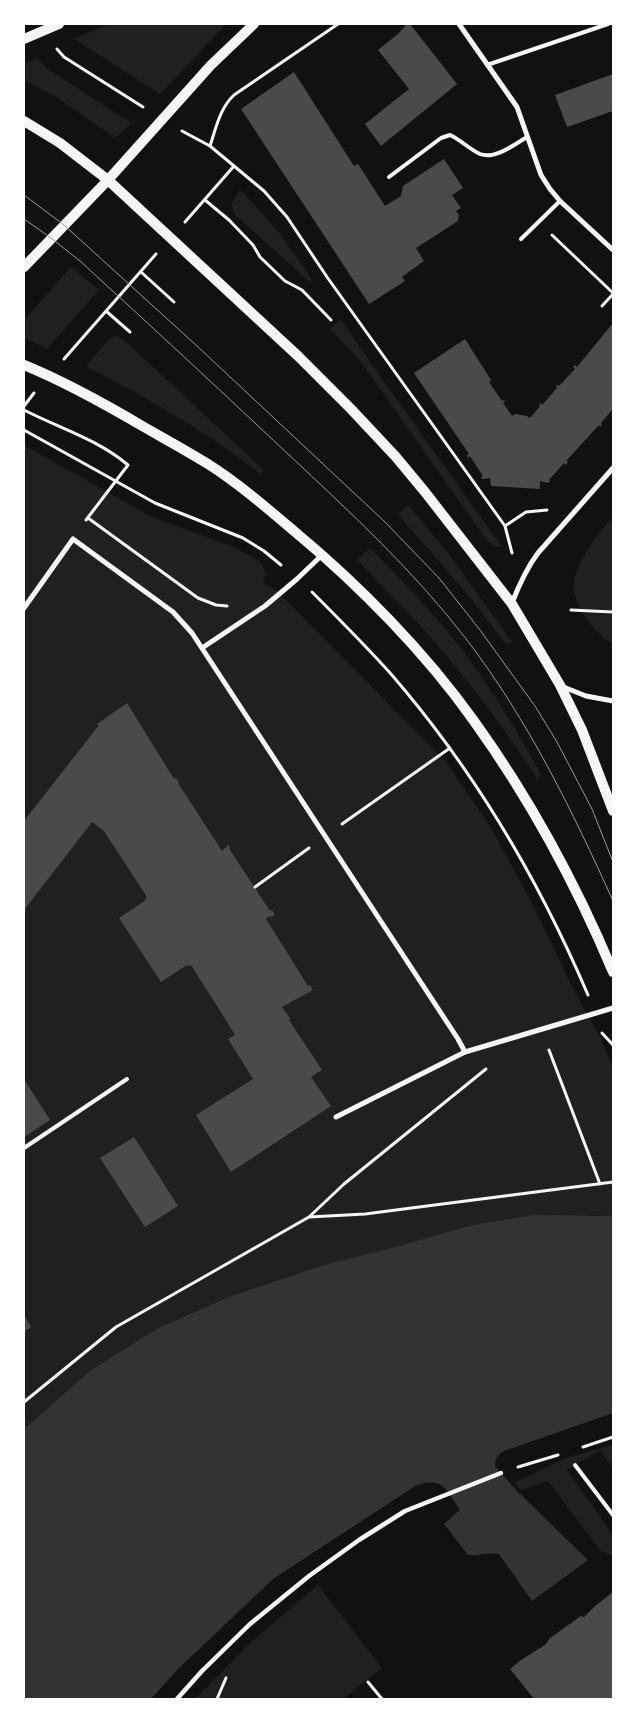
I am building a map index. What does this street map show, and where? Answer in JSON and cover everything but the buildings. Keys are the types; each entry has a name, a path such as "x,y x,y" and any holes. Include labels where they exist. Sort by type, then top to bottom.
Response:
{"main road":[{"path":"24,39 59,24"},
{"path":"24,268 108,180 211,65 254,24"},
{"path":"24,121 60,142 108,180 298,356 396,457 512,604 560,685 582,730 613,811"},
{"path":"24,365 89,395 209,465 270,510 322,554 387,618 433,669 473,719 519,787 561,859 613,972"}],"street":[{"path":"459,24 517,107 541,174 560,201 613,250"},
{"path":"512,604 527,568 538,553 613,468"},
{"path":"24,608 73,538 173,612 202,648 458,1039 464,1052"},
{"path":"202,648 265,606 297,579 322,554"},
{"path":"560,685 586,696 613,700"},
{"path":"336,1117 464,1052 613,1008"},
{"path":"177,1699 202,1671 250,1624 309,1576 359,1540 405,1511 501,1473"}],"lane":[{"path":"488,65 608,24"},
{"path":"389,176 441,138 450,136 459,139 482,155 494,155 527,137"},
{"path":"521,239 560,201"},
{"path":"24,1148 127,1078"},
{"path":"575,1465 613,1515"}],"path":[{"path":"210,146 226,102 234,94 338,24"},
{"path":"54,47 64,57 147,110"},
{"path":"185,133 210,146 264,191 294,226 327,276 505,526 526,512"},
{"path":"200,206 234,166"},
{"path":"205,200 229,220 253,245 260,257 285,281 302,290 331,320"},
{"path":"538,222 613,293 602,306"},
{"path":"63,360 151,260"},
{"path":"141,272 174,302"},
{"path":"106,311 130,332"},
{"path":"24,406 27,402"},
{"path":"24,410 51,424 78,434 114,453 128,465 91,514"},
{"path":"24,430 155,503 244,538 283,566"},
{"path":"88,518 198,598 216,605 230,606"},
{"path":"274,568 277,562"},
{"path":"312,592 390,673 450,748 480,791 508,834 526,867 576,966 601,1032 612,1042 613,1046"},
{"path":"571,610 613,612"},
{"path":"255,887 450,748"},
{"path":"547,1044 600,1184"},
{"path":"24,1402 116,1327 309,1217 344,1184 489,1066"},
{"path":"309,1217 365,1214 613,1182"},
{"path":"368,1682 382,1699"}],"shaded area":[{"path":"108,24 226,24 160,94 74,39"},
{"path":"38,58 49,70 131,123 118,136 114,137 56,97 24,80 24,64"},
{"path":"240,190 270,222 287,244 312,280 310,282 234,214 231,204"},
{"path":"71,267 99,290 47,349 24,338 24,320"},
{"path":"341,319 502,547 492,545 483,535 359,359 330,329"},
{"path":"114,336 124,340 264,470 260,474 197,429 86,366 109,339"},
{"path":"24,445 152,517 231,546 261,563 266,574 263,582 277,591 446,762 490,826 536,911 572,987 600,1037 613,1068 613,1216 591,1215 468,1226 320,1266 231,1296 158,1328 91,1370 24,1429"},
{"path":"408,505 449,554 512,642 507,644 504,642 453,577 398,515"},
{"path":"613,517 613,644 598,632 585,617 574,592 574,583 576,573 586,552"},
{"path":"370,548 424,605 479,672 540,772 538,780 458,669 413,618 357,560"},
{"path":"533,1215 613,1216 613,1413 504,1451 497,1457 495,1463 495,1466 518,1492 588,1560 532,1601 499,1554 468,1555 444,1524 460,1510 443,1486 425,1483 415,1486 273,1579 178,1669 151,1699 24,1699 24,1429 91,1370 158,1328 231,1296 320,1266 468,1226"},
{"path":"613,1445 613,1468 600,1450 567,1470 613,1535 613,1556 601,1551 548,1481 521,1490 514,1483 568,1457"},
{"path":"318,1585 382,1668 343,1699 195,1699 251,1642"}],"tram line":[{"path":"24,195 64,225 197,346 385,522 439,578 480,630 535,706 557,742 592,809 613,862"},
{"path":"24,219 80,261 358,521 426,590 467,640 510,702 548,766 613,901"}]}
